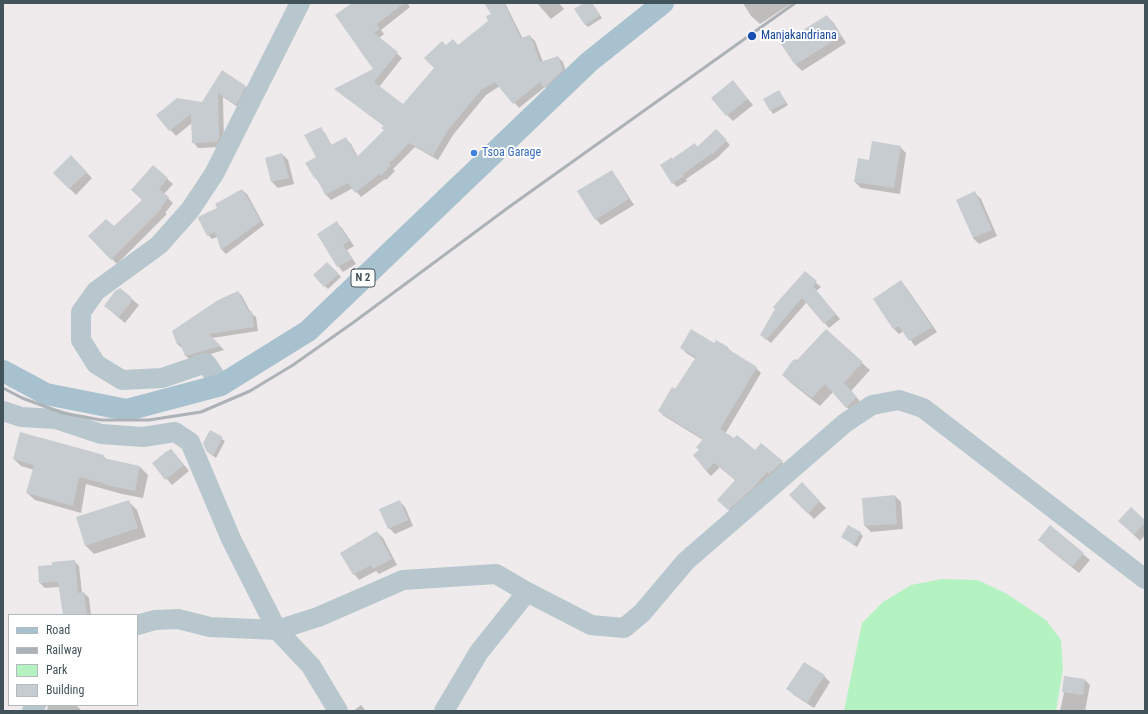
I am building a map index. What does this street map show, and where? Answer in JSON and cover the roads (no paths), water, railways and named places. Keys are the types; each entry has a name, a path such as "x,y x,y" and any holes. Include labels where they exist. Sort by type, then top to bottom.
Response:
{"main road":[{"name":"N 2","path":"3,371 46,394 128,410 221,385 308,331 588,62 663,3"}],"street":[{"path":"221,385 206,363 162,378 122,380 96,364 81,340 81,312 96,291 159,245 190,210 214,174 300,3"},
{"path":"138,625 155,620 178,619 210,627 277,630 318,617 403,580 496,574 591,626 624,628 642,613 686,561 844,423 872,405 899,400 923,408 1145,579"},
{"path":"3,411 21,417 56,419 101,434 143,436 175,432 190,442 231,539 277,630 311,666 338,711"},
{"path":"444,711 479,652 527,592"}],"railway":[{"path":"3,388 22,398 63,413 101,420 149,420 201,412 250,391 293,365 354,322 509,207 795,3"}],"place":[{"name":"Manjakandriana","path":"752,36"},
{"name":"Tsoa Garage","path":"474,153"}]}
